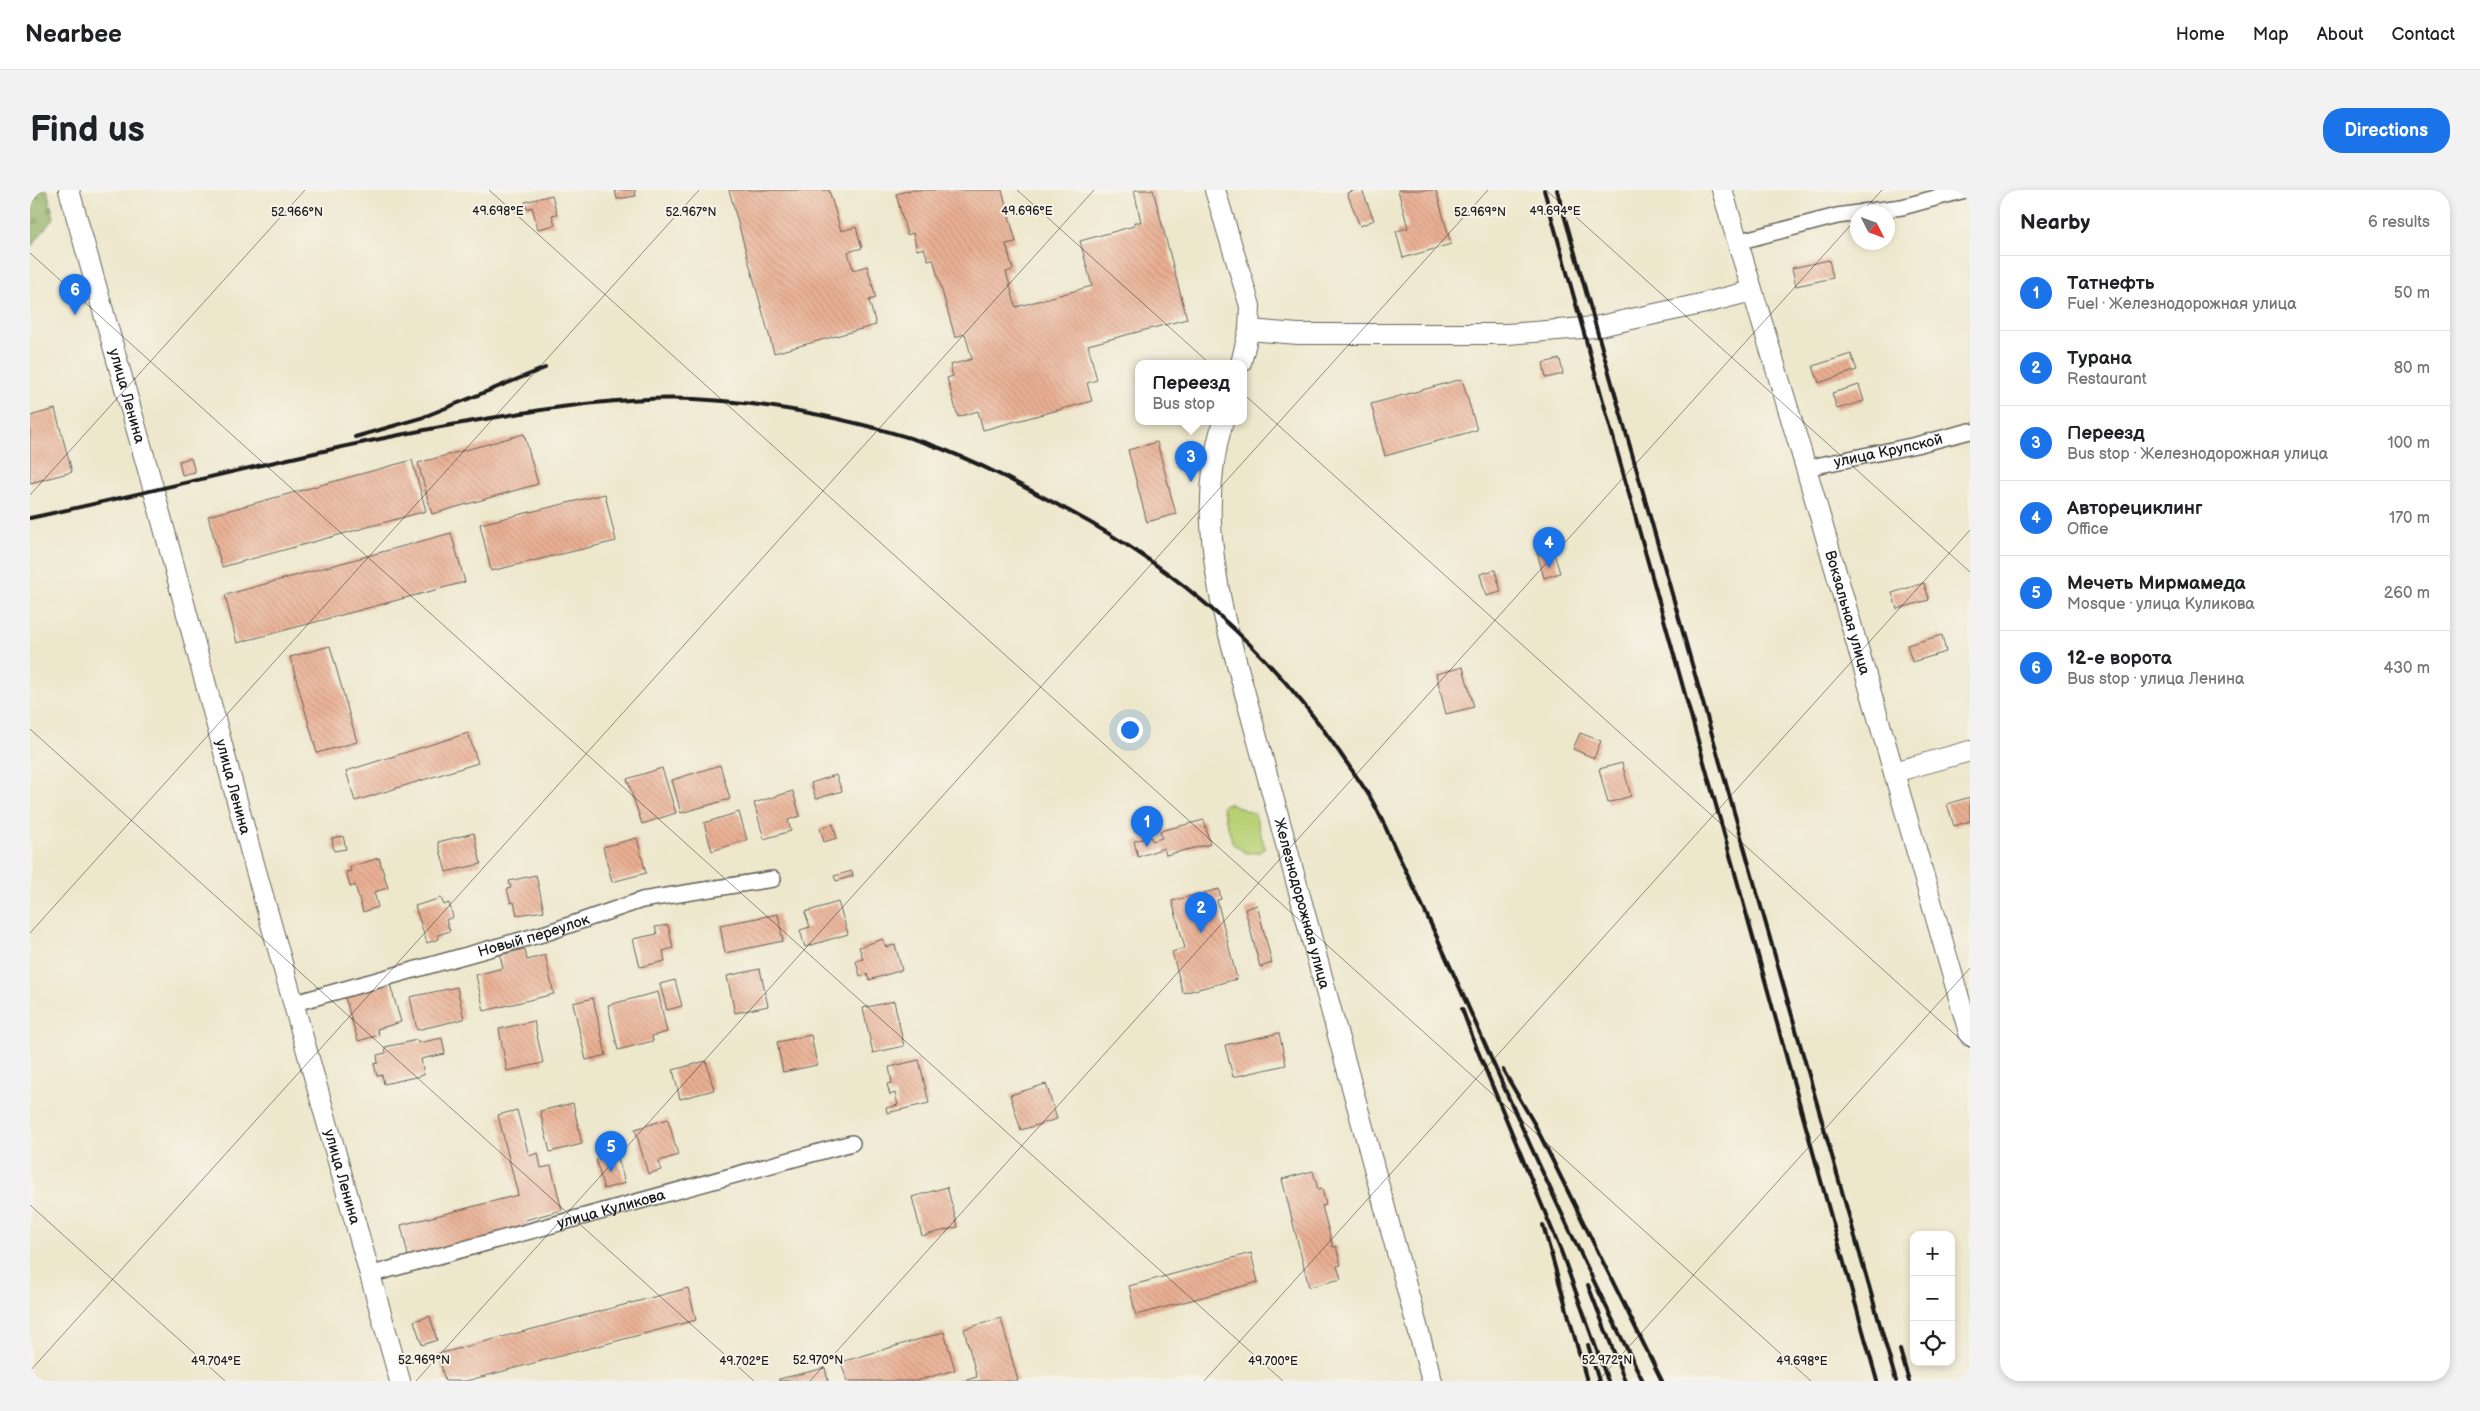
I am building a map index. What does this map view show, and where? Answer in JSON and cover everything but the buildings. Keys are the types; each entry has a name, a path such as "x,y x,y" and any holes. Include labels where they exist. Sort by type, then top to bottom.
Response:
{"street":[{"name":"улица Ленина","path":"69,190 400,1381"},
{"path":"1215,190 1250,306 1249,330 1242,360"},
{"name":"Вокзальная улица","path":"1722,190 1806,468 1970,1036"},
{"path":"1895,208 1965,190"},
{"path":"1737,242 1850,214"},
{"path":"1249,330 1298,334 1508,334 1595,327 1752,291"},
{"name":"Железнодорожная улица","path":"1222,425 1217,441 1210,486 1210,526 1214,568 1223,611 1432,1381"},
{"name":"улица Крупской","path":"1806,468 1916,445 1970,431"},
{"path":"1894,772 1970,751"},
{"name":"Новый переулок","path":"295,1003 546,933 642,900 773,879"},
{"name":"улица Куликова","path":"369,1275 852,1143"}],"green space":[{"path":"30,190 47,190 54,217 30,248"},
{"path":"1224,804 1231,804 1255,814 1265,848 1260,852 1246,853 1233,844 1222,807"}],"railway":[{"path":"1544,190 1877,1381"},
{"path":"1557,190 1896,1381"},
{"path":"355,437 421,418 545,368"},
{"path":"30,518 318,452 433,428 567,406 643,399 694,399 753,404 840,420 926,443 1000,474 1111,535 1185,587 1220,616 1284,681 1340,753 1363,786 1379,814 1423,906 1518,1119 1643,1381"},
{"path":"1462,1009 1561,1251 1608,1381"},
{"path":"1503,1070 1535,1125 1662,1381"},
{"path":"1543,1225 1587,1381"},
{"path":"1588,1285 1625,1381"},
{"path":"1588,1345 1599,1381"},
{"path":"1900,1350 1909,1381"}],"place":[{"name":"12-е ворота","path":"75,315"},
{"name":"Переезд","path":"1191,482"},
{"name":"Авторециклинг","path":"1549,568"},
{"name":"Татнефть","path":"1147,847"},
{"name":"Турана","path":"1201,933"},
{"name":"Мечеть Мирмамеда","path":"611,1172"}]}
